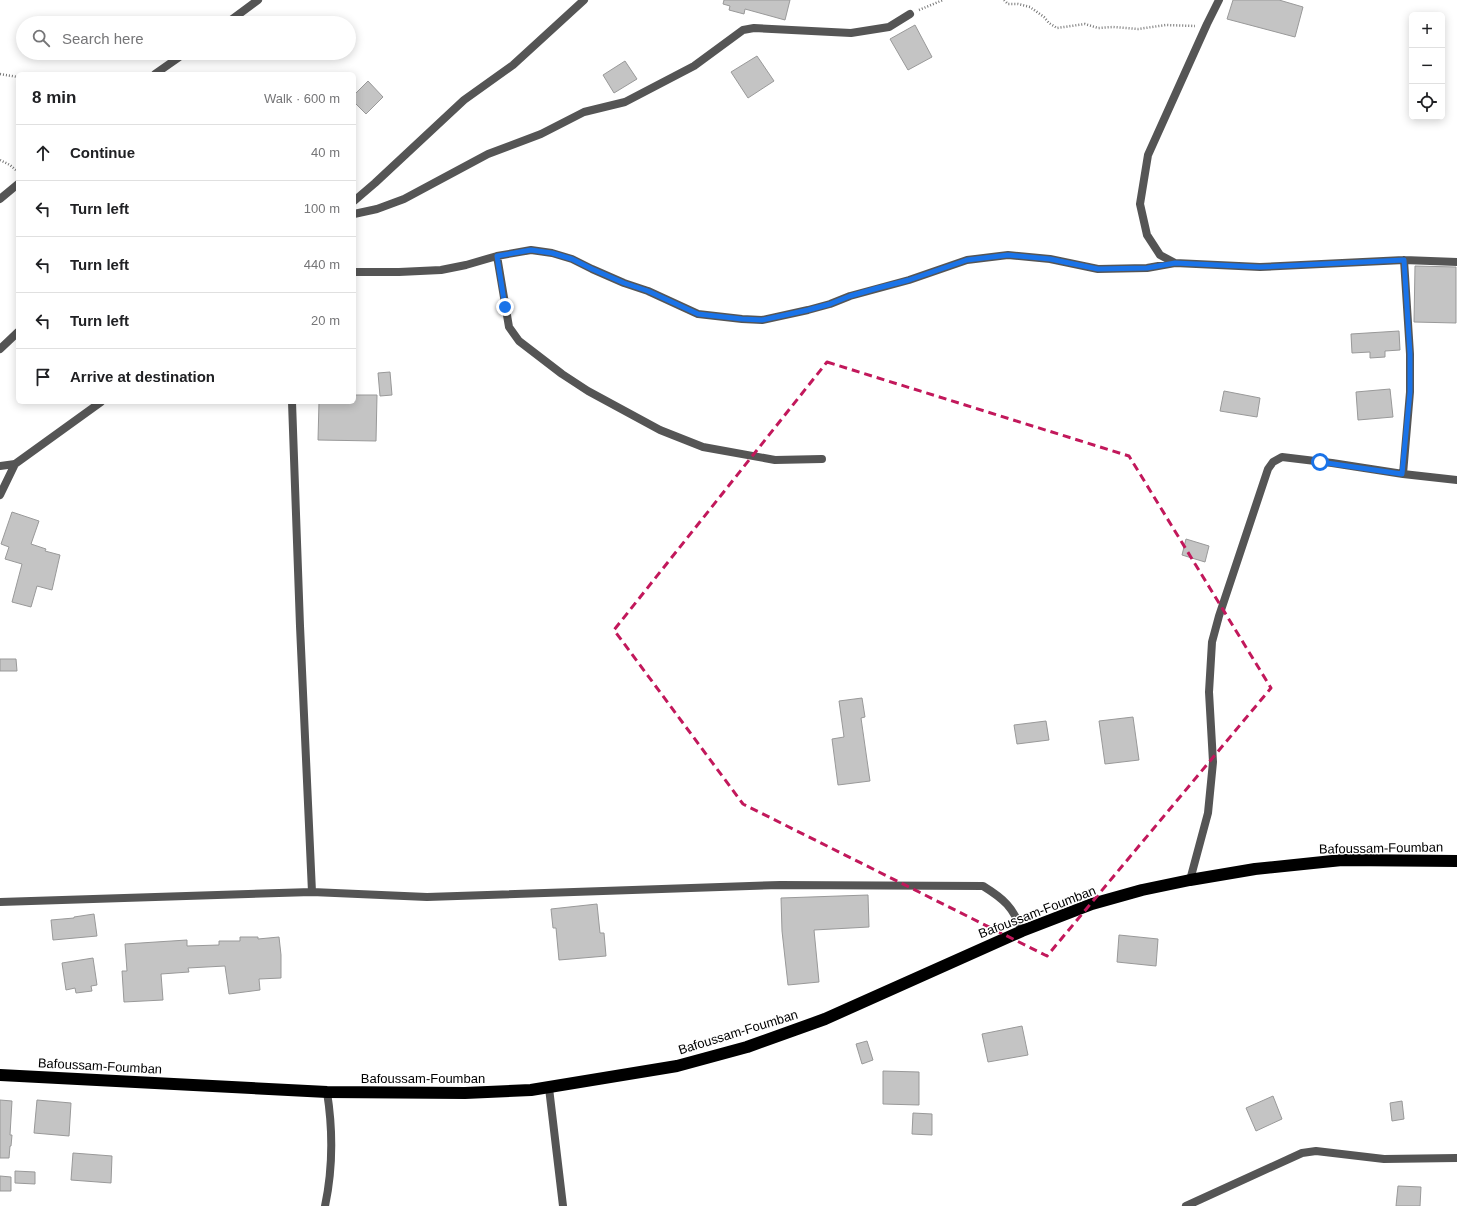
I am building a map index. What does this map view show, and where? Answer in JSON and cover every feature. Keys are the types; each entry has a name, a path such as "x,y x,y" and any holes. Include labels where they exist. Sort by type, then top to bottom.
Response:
{"highway":[{"name":"Bafoussam-Foumban","path":"0,1075 327,1092 465,1093 549,1088 677,1066 747,1047 825,1019 1022,931 1092,904 1142,890 1255,869 1342,860 1457,861"}],"street":[{"path":"236,16 258,0"},
{"path":"356,199 464,100 513,64 584,0"},
{"path":"1175,263 1160,255 1147,236 1140,204 1148,155 1219,0"},
{"path":"356,214 377,209 404,199 488,154 541,134 584,112 625,102 694,66 743,30 754,28 851,33 889,27 910,14"},
{"path":"158,72 175,60"},
{"path":"0,200 16,186"},
{"path":"356,272 441,270 466,265 497,256 531,250 552,253 572,259 698,314 762,320 830,304 850,296 909,280 967,260 1008,255 1050,259 1098,269 1147,268 1175,263 1260,267 1404,260 1457,262"},
{"path":"497,256 509,327 519,341 562,374 588,391 660,430 703,447 775,460 822,459"},
{"path":"1402,474 1410,392 1404,260"},
{"path":"0,348 16,334"},
{"path":"0,466 15,464 98,404"},
{"path":"292,404 299,610 312,892"},
{"path":"1190,880 1208,813 1213,762 1209,692 1212,642 1219,616 1268,469 1273,462 1282,457 1402,474 1457,480"},
{"path":"0,495 15,464"},
{"path":"0,902 312,892 427,897 780,885 983,886 1001,897 1016,916 1022,931"},
{"path":"549,1088 563,1206"},
{"path":"325,1206 332,1151 331,1115 327,1092"},
{"path":"1186,1206 1302,1153 1316,1151 1384,1159 1457,1158"}],"path":[{"path":"910,14 943,0"},
{"path":"1004,0 1008,4 1018,4 1030,7 1057,28 1085,24 1098,28 1113,27 1138,29 1166,25 1191,27 1207,24"},
{"path":"0,74 16,77"},
{"path":"0,160 16,170"}],"highlighted area":[{"path":"827,362 1129,456 1271,688 1047,956 743,804 614,630"}],"building":[{"path":"724,0 790,0 785,20 745,9 744,14 729,10 730,6 723,4"},
{"path":"1233,0 1279,0 1303,7 1295,37 1227,19"},
{"path":"915,25 932,57 908,70 890,39"},
{"path":"757,56 774,81 748,98 731,72"},
{"path":"625,61 637,79 614,93 603,75"},
{"path":"368,81 383,97 366,114 356,104 356,93"},
{"path":"1415,266 1456,267 1456,323 1414,322"},
{"path":"1399,331 1400,350 1385,351 1385,357 1370,358 1370,352 1352,353 1351,334"},
{"path":"390,372 392,395 380,396 378,373"},
{"path":"1390,389 1393,417 1358,420 1356,392"},
{"path":"1224,391 1260,398 1257,417 1220,411"},
{"path":"356,395 377,395 376,441 318,440 319,404 356,404"},
{"path":"12,512 39,521 31,544 46,549 45,551 60,555 52,590 37,586 31,607 12,602 22,564 5,559 9,547 1,544"},
{"path":"1186,539 1209,546 1205,562 1182,555"},
{"path":"0,659 16,659 17,671 0,671"},
{"path":"862,698 865,717 861,718 870,781 838,785 832,739 844,737 839,701"},
{"path":"1133,717 1139,760 1105,764 1099,721"},
{"path":"1046,721 1049,740 1017,744 1014,725"},
{"path":"868,895 869,927 814,930 819,982 788,985 782,931 781,898"},
{"path":"597,904 600,933 604,933 606,956 559,960 556,928 553,928 551,909"},
{"path":"94,914 97,936 53,940 51,920"},
{"path":"1119,935 1158,939 1156,966 1117,962"},
{"path":"240,937 258,937 258,939 279,937 281,978 259,979 260,990 229,994 225,966 188,968 189,972 161,974 163,1000 124,1002 122,971 127,971 125,944 187,940 187,946 219,945 219,941 240,941"},
{"path":"93,958 97,985 91,986 92,991 76,993 75,988 66,990 62,963"},
{"path":"1022,1026 1028,1055 988,1062 982,1034"},
{"path":"867,1041 873,1060 862,1064 856,1044"},
{"path":"883,1071 919,1072 919,1105 883,1104"},
{"path":"1273,1096 1282,1119 1256,1131 1246,1108"},
{"path":"0,1100 12,1101 10,1135 12,1135 9,1158 0,1158"},
{"path":"37,1100 71,1103 69,1136 34,1133"},
{"path":"1402,1101 1404,1119 1392,1121 1390,1103"},
{"path":"913,1113 932,1114 932,1135 912,1134"},
{"path":"73,1153 112,1156 111,1183 71,1180"},
{"path":"15,1171 35,1172 35,1184 15,1183"},
{"path":"0,1176 11,1177 11,1191 0,1191"},
{"path":"1398,1186 1421,1187 1420,1206 1396,1206"}],"route":[{"path":"505,307 497,256 531,250 552,253 572,259 698,314 762,320 830,304 850,296 909,280 967,260 1008,255 1050,259 1098,269 1147,268 1175,263 1260,267 1404,260 1410,354 1410,392 1402,474 1320,462"}]}
